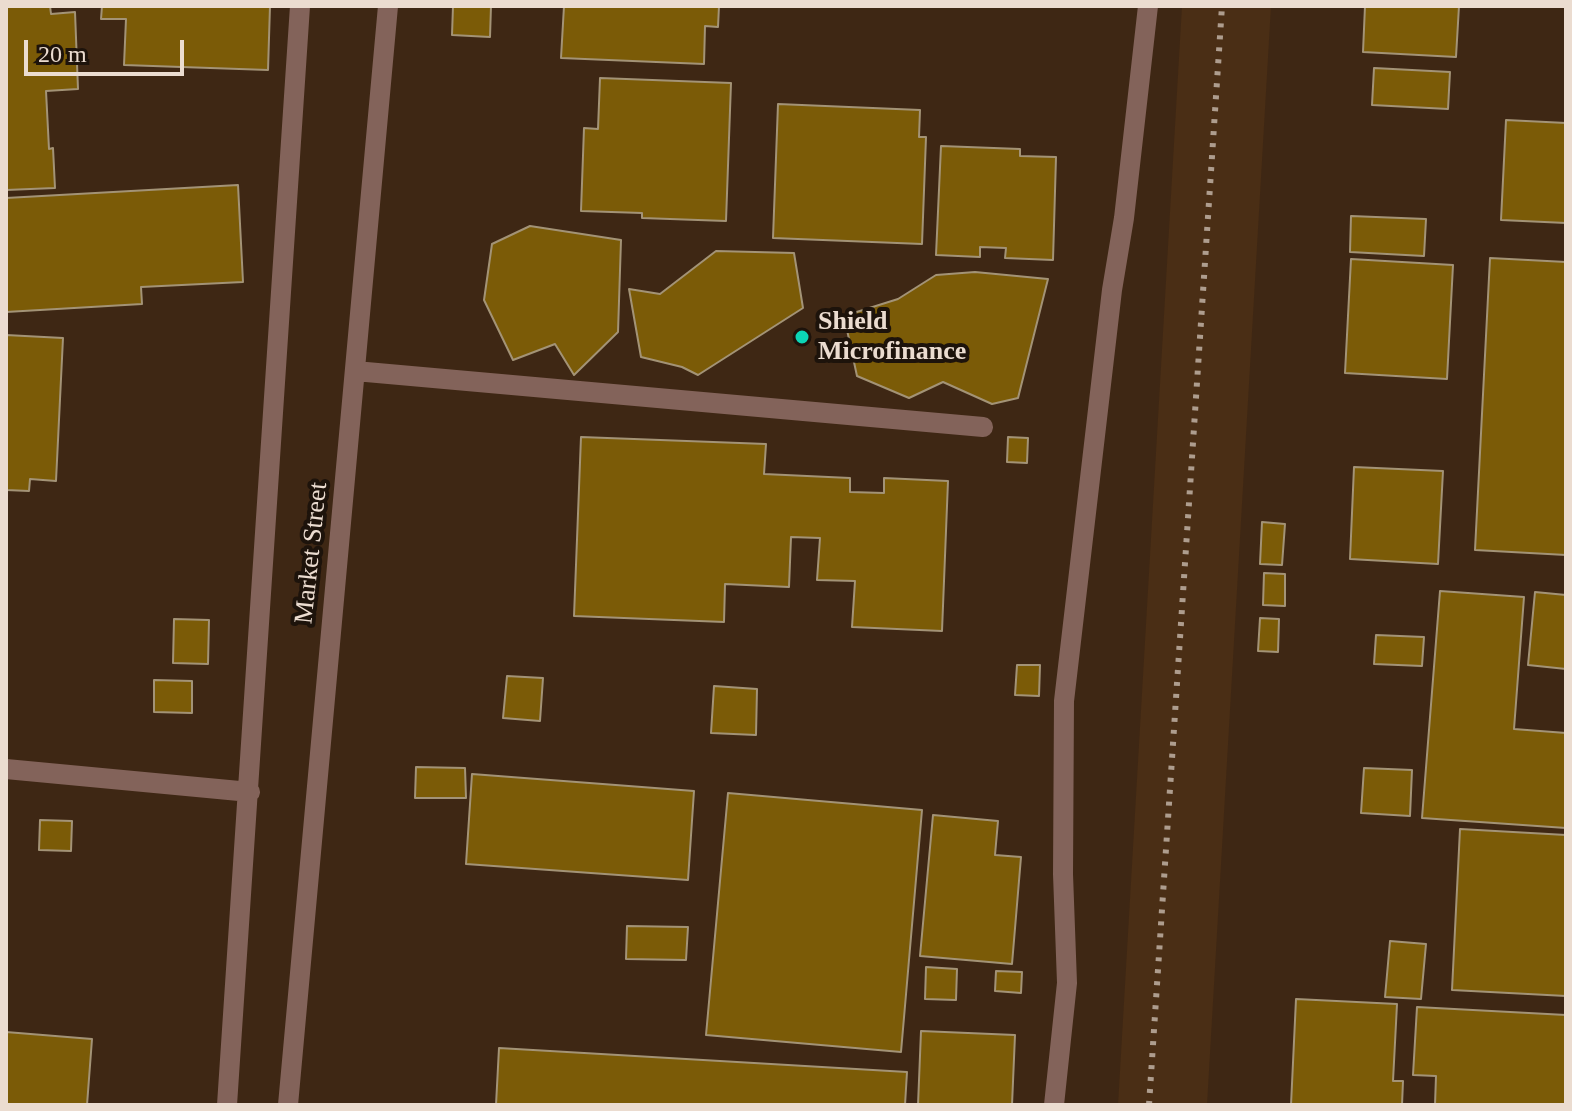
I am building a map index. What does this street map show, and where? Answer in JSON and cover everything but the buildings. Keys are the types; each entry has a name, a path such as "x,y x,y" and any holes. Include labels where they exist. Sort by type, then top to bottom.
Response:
{"street":[{"name":"Market Street","path":"227,1105 300,6"},
{"name":"Market Street","path":"288,1105 388,6"},
{"path":"1054,1105 1067,983 1063,874 1064,701 1148,6"},
{"path":"355,371 983,427"},
{"path":"6,769 250,792"}],"shaded area":[{"path":"1182,6 1271,6 1207,1105 1118,1105"}],"railway":[{"path":"1149,1105 1222,6"}],"place":[{"name":"Shield Microfinance","path":"802,337"}]}
